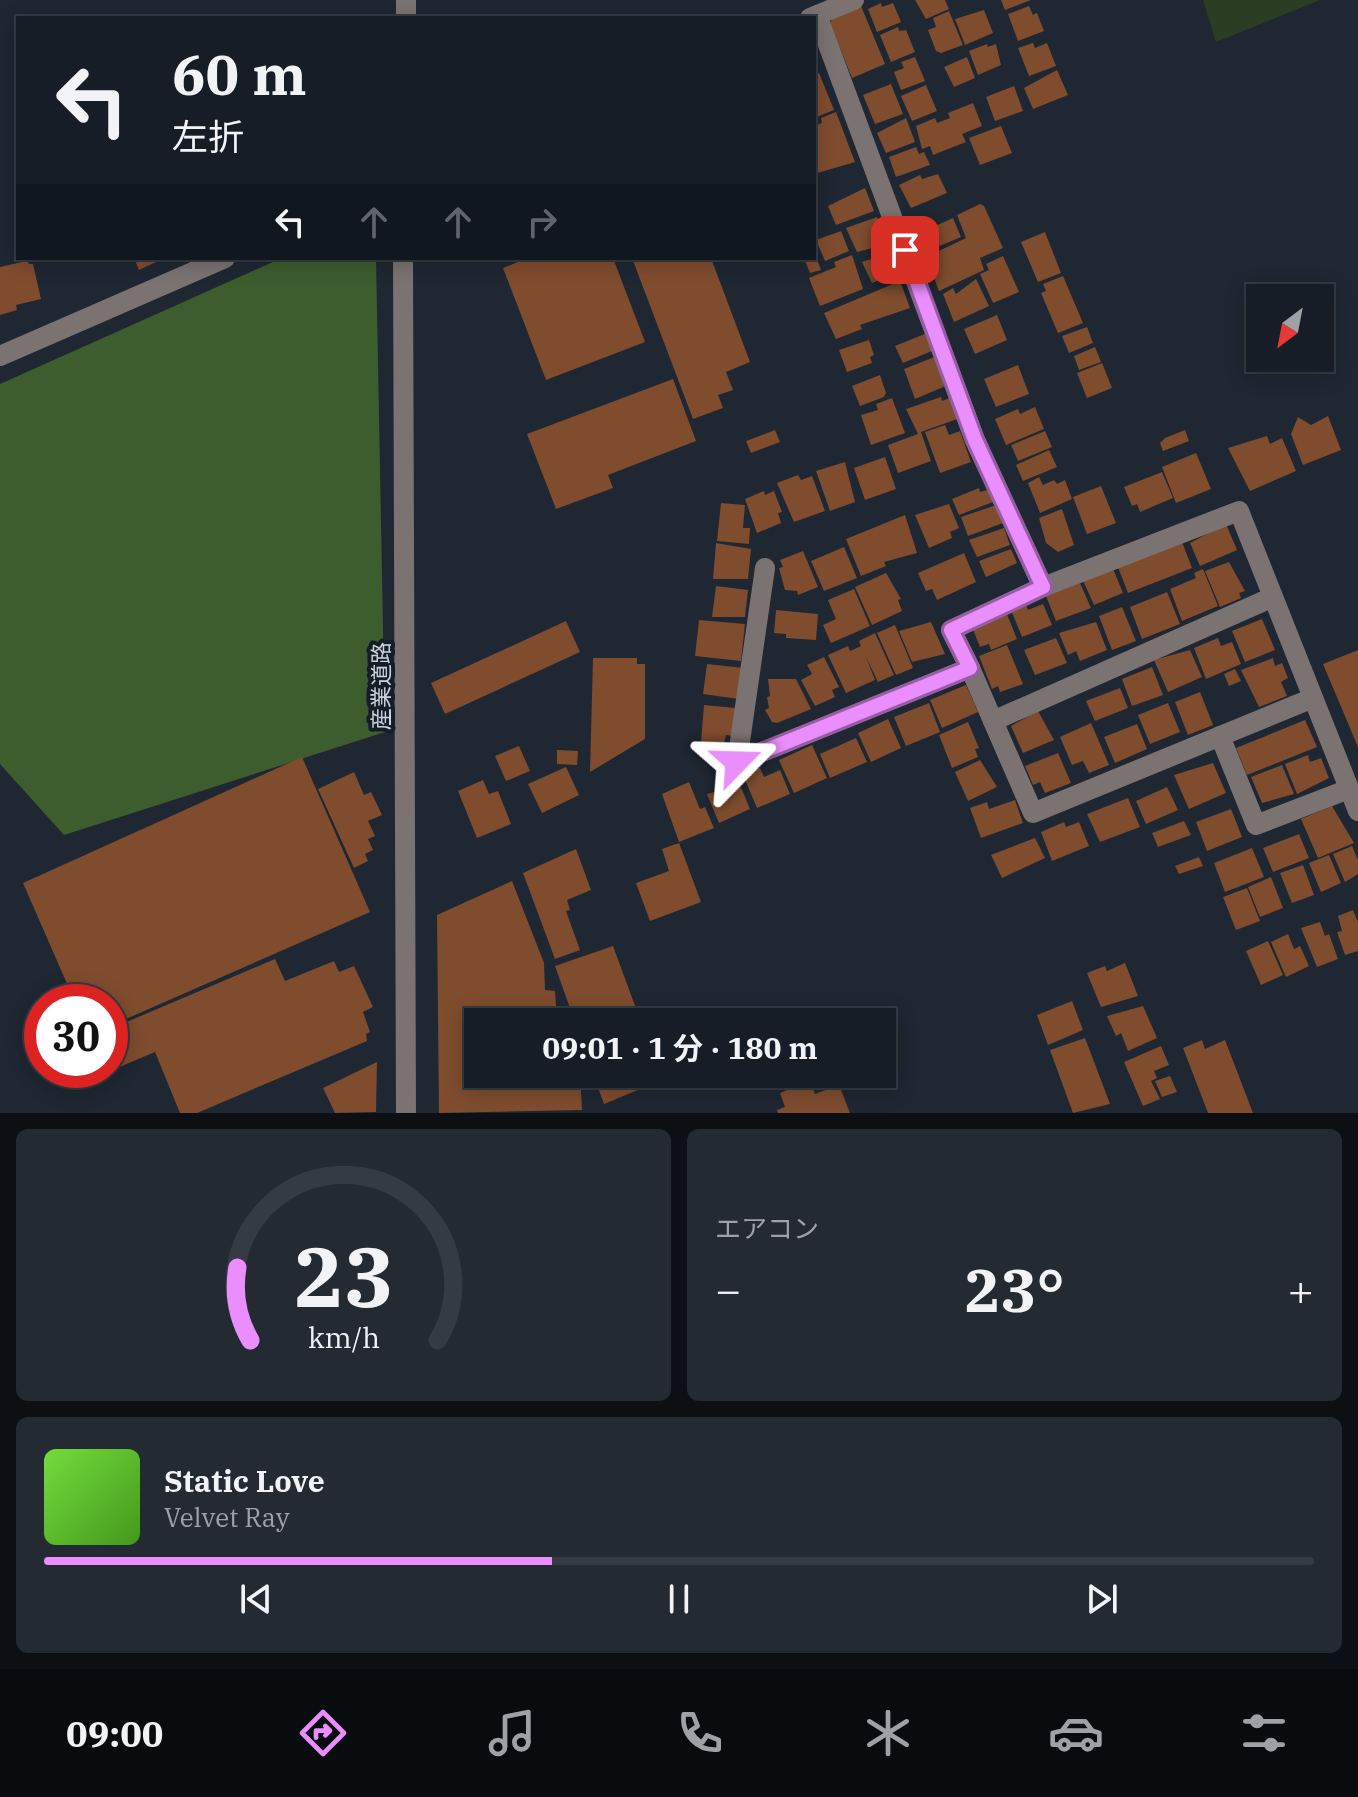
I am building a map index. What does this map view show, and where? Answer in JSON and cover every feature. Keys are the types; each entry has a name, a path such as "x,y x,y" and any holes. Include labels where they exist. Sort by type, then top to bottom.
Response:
{"street":[{"path":"814,16 854,0"},
{"path":"816,21 975,440 1043,587"},
{"path":"0,356 220,260"},
{"name":"産業道路","path":"403,260 406,1113"},
{"path":"1313,698 1033,813 951,630 1043,587 1239,511 1358,811"},
{"path":"765,568 737,762 970,668"},
{"path":"993,721 1273,597"},
{"path":"1220,736 1256,825 1349,789"}],"green space":[{"path":"1203,0 1320,0 1216,42"},
{"path":"278,260 376,260 385,732 64,835 0,764 0,384"}],"building":[{"path":"915,0 945,0 949,9 926,19"},
{"path":"1001,0 1031,0 1005,10"},
{"path":"881,3 882,7 893,3 901,22 877,32 868,9"},
{"path":"861,6 885,64 852,78 830,23 833,18"},
{"path":"1029,6 1033,15 1037,13 1044,31 1018,41 1008,14"},
{"path":"984,10 993,33 965,45 955,19"},
{"path":"949,11 963,45 941,53 936,51 928,30 936,27 933,18"},
{"path":"898,27 899,31 906,30 915,52 891,62 880,35"},
{"path":"1033,43 1035,48 1047,43 1056,66 1029,76 1018,48"},
{"path":"987,44 988,47 996,44 1001,65 978,75 969,51"},
{"path":"915,57 925,81 901,90 894,72 904,68 901,62"},
{"path":"967,57 975,78 954,87 944,67"},
{"path":"1057,70 1068,95 1033,109 1024,88"},
{"path":"819,73 834,110 816,117 816,74"},
{"path":"891,84 903,114 875,124 863,95"},
{"path":"926,85 937,111 912,121 901,96"},
{"path":"1014,86 1023,111 995,121 986,97"},
{"path":"973,103 982,126 962,134 966,142 933,155 930,146 922,149 916,126 935,118 937,123 950,118 948,113"},
{"path":"836,112 855,162 816,173 816,125 822,123 821,118"},
{"path":"906,118 915,142 886,153 877,133"},
{"path":"1001,126 1012,153 980,165 969,138"},
{"path":"916,147 919,154 924,152 930,165 896,177 889,157"},
{"path":"938,174 947,193 911,208 899,185 920,175 922,179"},
{"path":"865,188 874,211 836,225 828,206"},
{"path":"980,204 984,206 1003,248 980,258 984,270 939,291 926,257 966,238 957,215"},
{"path":"877,217 888,244 857,252 846,228"},
{"path":"953,218 961,237 930,250 922,232"},
{"path":"841,231 849,251 825,261 816,240"},
{"path":"1045,232 1061,273 1038,282 1021,242"},
{"path":"889,253 898,273 872,283 862,262"},
{"path":"852,255 863,289 820,306 809,278 836,267 834,262"},
{"path":"1003,256 1019,292 993,303 980,274 989,270 986,264"},
{"path":"816,257 821,270 810,273 805,260 816,260"},
{"path":"135,260 155,260 156,262 139,270"},
{"path":"523,260 614,260 645,342 546,380 503,268"},
{"path":"633,260 712,260 750,362 726,372 733,390 718,395 723,408 693,419"},
{"path":"27,261 33,264 41,299 16,305 17,310 0,315 0,267"},
{"path":"1063,276 1083,323 1058,333 1041,293 1046,291 1043,284"},
{"path":"976,279 989,306 954,322 943,294 953,288 956,294"},
{"path":"900,281 910,308 860,325 862,329 836,339 824,313"},
{"path":"997,315 1007,340 975,354 964,329"},
{"path":"1087,327 1093,343 1069,353 1062,336"},
{"path":"927,333 934,350 903,363 895,346"},
{"path":"869,340 874,355 870,357 872,363 847,372 839,350"},
{"path":"1095,347 1101,362 1079,370 1074,356"},
{"path":"937,356 948,385 915,399 904,369"},
{"path":"1102,363 1112,388 1087,398 1077,373"},
{"path":"1018,365 1029,394 996,407 984,379"},
{"path":"880,375 886,393 884,397 860,406 852,386"},
{"path":"673,379 696,441 608,475 613,488 556,509 527,434"},
{"path":"941,397 942,401 952,397 960,418 921,432 931,461 898,473 888,445 918,434 906,409"},
{"path":"892,398 905,433 871,445 861,415 878,410 876,404"},
{"path":"1035,407 1044,429 1006,445 995,419 1018,409 1020,414"},
{"path":"1328,416 1341,450 1303,465 1291,434 1298,417 1311,425"},
{"path":"945,425 949,435 960,431 971,462 940,473 925,432"},
{"path":"775,430 780,442 751,453 746,441"},
{"path":"1185,430 1189,441 1163,451 1160,443 1165,438"},
{"path":"1045,431 1052,447 1018,461 1011,445"},
{"path":"1267,436 1270,444 1282,438 1296,471 1250,491 1228,448"},
{"path":"1049,450 1057,467 1023,481 1016,465"},
{"path":"1196,453 1211,489 1176,503 1162,467"},
{"path":"885,457 896,489 865,500 854,468"},
{"path":"845,462 855,502 830,511 816,471"},
{"path":"1162,472 1173,498 1140,512 1137,504 1132,506 1124,487"},
{"path":"798,475 801,480 812,476 825,511 794,522 777,483"},
{"path":"1039,477 1043,485 1054,480 1057,484 1065,480 1072,499 1040,513 1028,483"},
{"path":"1101,486 1116,523 1087,534 1073,497"},
{"path":"979,488 980,492 987,490 993,502 959,515 952,499"},
{"path":"764,491 765,495 774,491 782,512 778,513 781,523 757,533 745,499"},
{"path":"721,503 745,505 743,528 750,528 749,544 717,541"},
{"path":"949,504 959,528 950,532 952,538 929,548 915,515"},
{"path":"996,505 1003,523 968,536 961,517"},
{"path":"1062,509 1074,545 1058,552 1046,543 1039,518"},
{"path":"905,515 917,553 884,562 886,566 861,576 846,539"},
{"path":"1226,524 1237,550 1200,566 1190,543"},
{"path":"1004,528 1010,545 977,557 969,540"},
{"path":"1182,542 1192,568 1128,593 1116,562"},
{"path":"716,543 751,549 748,579 713,579"},
{"path":"844,547 857,578 824,591 811,561"},
{"path":"1011,549 1017,563 986,577 979,561"},
{"path":"803,551 818,587 798,595 797,591 785,590 779,568 783,567 780,560"},
{"path":"964,553 976,582 937,600 932,589 926,591 918,573"},
{"path":"1229,562 1245,591 1239,593 1241,598 1220,607 1205,571"},
{"path":"1111,564 1123,593 1094,605 1081,576"},
{"path":"1203,569 1218,606 1182,621 1170,589 1196,578 1194,573"},
{"path":"886,573 901,599 898,600 902,611 872,625 855,587"},
{"path":"1080,583 1091,608 1056,621 1046,596"},
{"path":"716,586 748,590 745,617 712,617"},
{"path":"854,589 870,626 831,643 823,625 836,619 828,600"},
{"path":"1167,592 1180,624 1142,639 1130,607"},
{"path":"1024,599 1028,610 1043,604 1052,625 1022,637 1009,605"},
{"path":"1122,607 1136,641 1112,650 1099,616"},
{"path":"776,610 818,614 816,640 786,638 786,634 774,633"},
{"path":"1006,612 1017,639 991,650 989,644 980,647 972,627"},
{"path":"1262,619 1275,650 1245,662 1232,631"},
{"path":"699,620 745,624 741,661 695,656"},
{"path":"566,621 580,652 445,714 431,683"},
{"path":"931,622 945,654 912,662 899,631"},
{"path":"1096,622 1107,650 1080,661 1076,651 1068,655 1059,633"},
{"path":"895,625 913,668 896,675 877,633"},
{"path":"875,633 894,675 878,682 866,657 875,680 846,693 828,655 848,646 850,651 861,646 859,641"},
{"path":"1056,638 1067,663 1035,675 1024,650"},
{"path":"1218,638 1221,646 1232,642 1241,664 1206,679 1194,648"},
{"path":"1007,645 1023,684 1000,692 998,686 992,689 979,656"},
{"path":"1190,650 1202,677 1168,692 1154,660"},
{"path":"1358,650 1358,747 1323,664"},
{"path":"824,657 839,687 832,690 835,697 815,706 801,680 812,674 807,665"},
{"path":"593,658 637,658 637,664 645,664 645,739 590,772"},
{"path":"1273,658 1275,666 1282,663 1288,678 1281,682 1287,696 1259,707 1241,670"},
{"path":"707,664 744,668 739,699 703,694"},
{"path":"1152,667 1163,695 1132,706 1122,679"},
{"path":"1235,669 1241,681 1229,686 1224,674"},
{"path":"768,679 796,679 811,709 777,723 772,722 765,710 769,708"},
{"path":"966,685 978,712 942,728 930,700"},
{"path":"1120,688 1128,708 1095,721 1086,701"},
{"path":"1200,692 1213,725 1188,735 1175,702"},
{"path":"929,703 940,732 906,746 894,717"},
{"path":"1168,703 1180,732 1150,744 1138,715"},
{"path":"704,705 736,708 733,736 726,735 723,748 700,755"},
{"path":"1038,711 1054,740 1023,753 1011,726"},
{"path":"888,719 901,748 871,762 858,733"},
{"path":"1305,720 1317,747 1247,775 1236,748"},
{"path":"968,722 979,748 975,749 978,757 952,768 939,735"},
{"path":"1091,723 1109,765 1089,773 1083,761 1072,765 1060,737"},
{"path":"1137,724 1147,749 1115,763 1104,737"},
{"path":"856,738 867,762 830,778 820,754"},
{"path":"812,745 827,778 794,793 779,760"},
{"path":"519,746 530,771 506,781 495,756"},
{"path":"557,750 578,751 577,765 557,764"},
{"path":"1058,753 1071,783 1045,793 1040,782 1033,785 1025,766"},
{"path":"1308,755 1310,762 1321,758 1329,778 1297,794 1285,764"},
{"path":"302,757 370,912 128,1018 128,984 67,984 23,883"},
{"path":"980,760 997,787 968,801 955,772"},
{"path":"1213,763 1226,793 1189,809 1174,775"},
{"path":"1282,765 1294,794 1262,803 1251,777"},
{"path":"566,767 579,795 542,813 528,784"},
{"path":"760,768 764,777 780,770 790,794 757,808 743,775"},
{"path":"354,772 364,795 371,792 382,815 368,821 375,836 368,839 373,850 365,854 368,861 354,868 318,789"},
{"path":"483,780 489,794 498,791 511,824 477,838 458,791"},
{"path":"689,782 700,809 705,807 714,828 679,842 662,794"},
{"path":"740,785 750,809 719,823 707,794"},
{"path":"1167,787 1178,810 1146,824 1136,801"},
{"path":"1128,798 1140,827 1100,842 1087,814"},
{"path":"1015,800 1023,823 981,838 970,808 987,802 989,809"},
{"path":"1332,806 1354,843 1318,858 1301,819"},
{"path":"1231,809 1242,837 1207,851 1196,822"},
{"path":"1184,821 1191,835 1158,847 1152,833"},
{"path":"1064,822 1066,827 1079,822 1089,846 1052,861 1041,832"},
{"path":"1299,834 1309,858 1273,872 1263,848"},
{"path":"1035,838 1045,858 1002,878 991,855"},
{"path":"679,843 701,902 650,921 636,883 669,871 662,849"},
{"path":"1352,846 1358,860 1358,874 1345,882 1333,854"},
{"path":"1252,848 1264,877 1225,892 1214,863"},
{"path":"576,849 591,890 567,900 570,910 566,911 580,950 555,959 523,873"},
{"path":"1329,855 1341,883 1321,892 1309,863"},
{"path":"1199,857 1203,866 1179,874 1175,866"},
{"path":"1303,865 1314,895 1292,903 1280,873"},
{"path":"1271,877 1283,908 1260,917 1248,887"},
{"path":"512,881 544,963 545,990 555,991 556,1008 464,1008 464,1088 581,1088 582,1110 439,1113 437,915"},
{"path":"1247,888 1260,921 1236,930 1223,897"},
{"path":"1353,910 1358,922 1358,951 1345,955 1337,932 1342,931 1338,916"},
{"path":"1320,922 1325,936 1329,934 1338,959 1317,967 1301,928"},
{"path":"1288,934 1294,949 1300,946 1309,966 1286,977 1271,942"},
{"path":"1268,941 1283,975 1261,985 1246,951"},
{"path":"613,946 636,1008 570,1008 555,966"},
{"path":"275,959 285,981 334,961 339,972 354,966 373,1007 363,1012 370,1032 366,1034 367,1041 197,1113 180,1113 155,1052 128,1063 128,1021"},
{"path":"1125,963 1138,996 1101,1007 1087,973 1105,966 1107,971"},
{"path":"1072,1001 1083,1030 1048,1045 1037,1015"},
{"path":"1143,1006 1157,1038 1128,1051 1121,1033 1116,1036 1107,1016"},
{"path":"1085,1038 1110,1104 1073,1113 1050,1050"},
{"path":"1202,1040 1205,1049 1225,1040 1253,1113 1208,1113 1183,1048"},
{"path":"1161,1046 1169,1065 1154,1071 1157,1078 1151,1081 1160,1099 1143,1106 1124,1062"},
{"path":"377,1062 376,1112 335,1113 323,1088"},
{"path":"1170,1076 1177,1092 1162,1097 1155,1081"},
{"path":"598,1088 643,1088 604,1104"},
{"path":"792,1088 813,1088 815,1094 840,1088 850,1113 778,1113 777,1110 785,1107 780,1093"}],"route":[{"path":"737,762 970,668 951,630 1043,587 975,440 905,250"}]}
